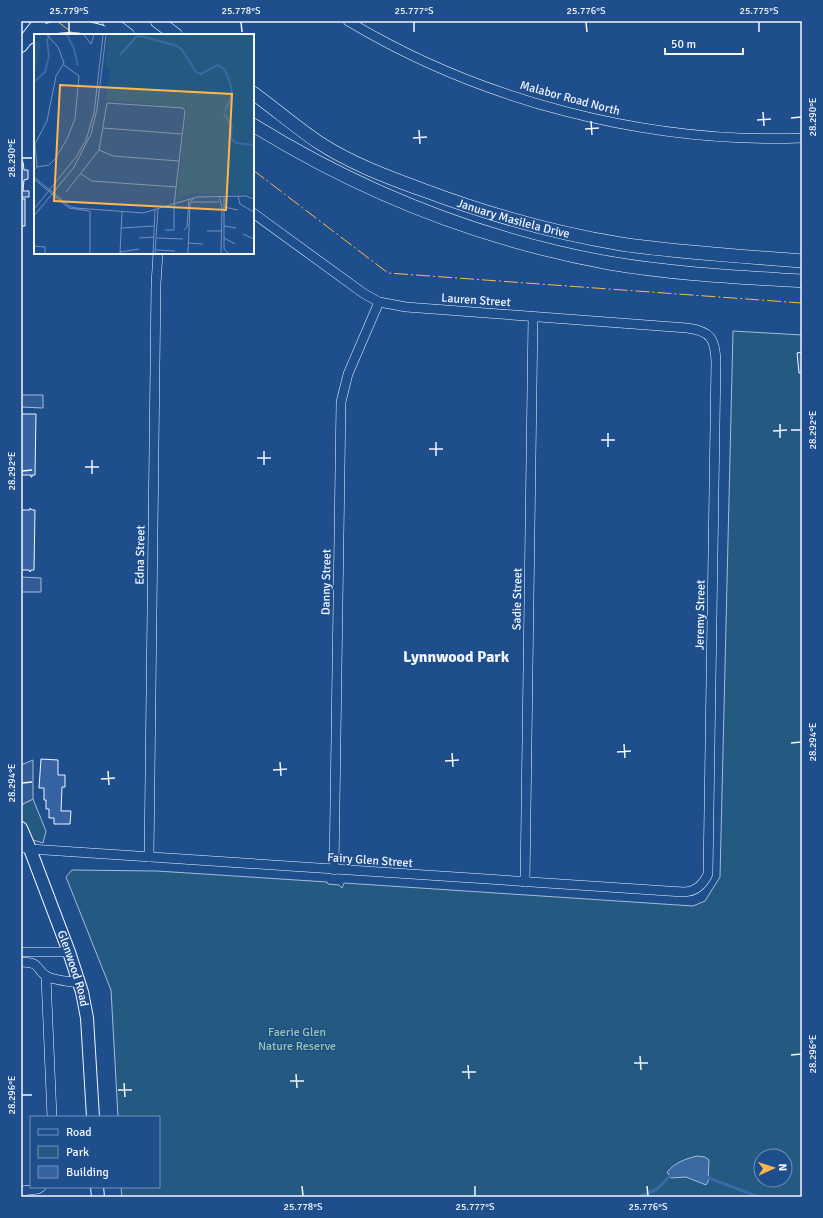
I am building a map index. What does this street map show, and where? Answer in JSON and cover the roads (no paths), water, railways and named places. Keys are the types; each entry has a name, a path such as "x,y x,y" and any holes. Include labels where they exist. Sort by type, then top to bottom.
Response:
{"main road":[{"path":"109,21 127,34"},
{"path":"157,21 175,34"},
{"name":"January Masilela Drive","path":"254,94 318,142 340,154 397,181 494,215 575,235 620,244 708,254 802,261"},
{"name":"January Masilela Drive","path":"254,126 305,156 358,183 420,210 489,234 543,249 610,263 665,271 802,281"}],"street":[{"path":"24,43 40,21"},
{"name":"Malabor Road North","path":"348,21 416,57 469,80 498,91 565,111 615,123 699,135 759,139 802,138"},
{"path":"35,34 48,28 75,26 94,29 109,34"},
{"path":"24,43 34,35"},
{"name":"Lauren Street","path":"254,214 353,286 379,302 406,307 699,330 713,340 715,348"},
{"name":"Edna Street","path":"149,857 155,332 158,254"},
{"name":"Danny Street","path":"334,870 341,402 348,374 379,302"},
{"name":"Sadie Street","path":"524,882 532,316"},
{"name":"Jeremy Street","path":"705,881 708,874 709,860 715,348"},
{"name":"Glenwood Road","path":"21,828 26,848 69,952 80,983 87,1018 93,1116"},
{"name":"Fairy Glen Street","path":"26,848 334,870 683,892 695,890 705,881"},
{"path":"21,952 69,952"},
{"path":"21,962 28,962 36,965 46,977 52,1116"},
{"path":"46,977 80,983"},
{"path":"21,1191 40,1188"}],"waterway":[{"path":"638,1197 657,1189 672,1174"},
{"path":"706,1177 759,1197"}],"district":[{"name":"Lynnwood Park","path":"456,656"}],"park label":[{"name":"Faerie Glen Nature Reserve","path":"297,1039"}]}
